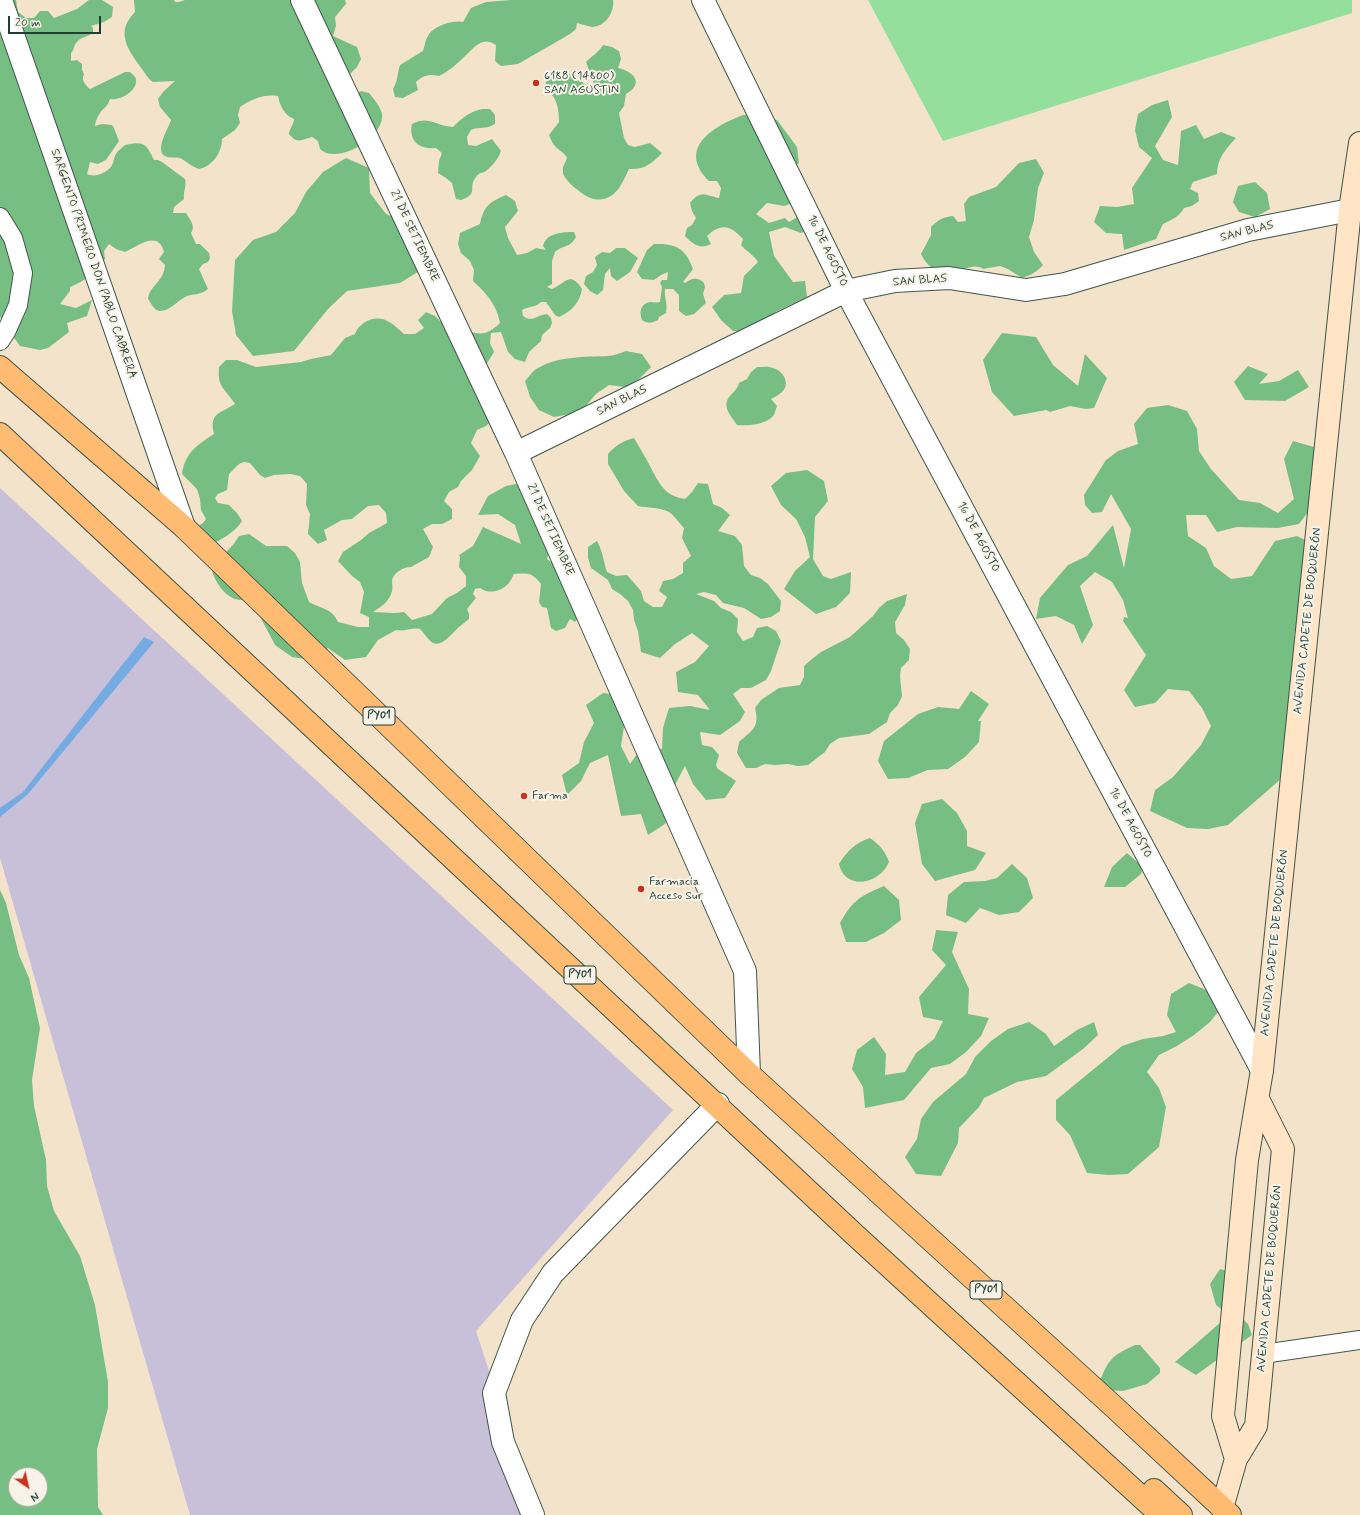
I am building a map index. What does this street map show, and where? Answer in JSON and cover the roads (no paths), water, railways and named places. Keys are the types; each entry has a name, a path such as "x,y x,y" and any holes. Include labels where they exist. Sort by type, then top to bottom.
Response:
{"highway":[{"name":"PY01","path":"0,367 184,527 749,1074 1113,1406 1222,1513"},
{"name":"PY01","path":"0,434 718,1104 856,1235 1161,1515"},
{"path":"856,1235 953,1304 1181,1515"}],"main road":[{"name":"AVENIDA CADETE DE BOQUERÓN","path":"1236,1459 1223,1416 1247,1160 1262,1070 1350,210 1360,143"},
{"name":"AVENIDA CADETE DE BOQUERÓN","path":"1222,1513 1236,1459 1256,1426 1283,1149 1258,1099"}],"street":[{"name":"SARGENTO PRIMERO DON PABLO CABRERA","path":"1,0 184,527"},
{"name":"21 DE SETIEMBRE","path":"302,0 516,453 745,971 749,1074"},
{"name":"16 DE AGOSTO","path":"703,0 846,291 1262,1070"},
{"name":"SAN BLAS","path":"516,453 846,291 895,281 948,278 1026,290 1066,284 1248,230 1350,210"},
{"path":"533,1515 503,1442 494,1393 522,1320 553,1273 718,1104"}],"lane":[{"path":"0,218 13,238 23,273 18,305 6,332 0,341"},
{"path":"1263,1354 1360,1340"}],"water":[{"path":"144,637 154,642 28,794 0,817 0,808 23,792"}],"place":[{"name":"6188 (14800) SAN AGUSTIN","path":"536,83"},
{"name":"Farma","path":"524,796"},
{"name":"Farmacia Acceso Sur","path":"641,889"}]}
